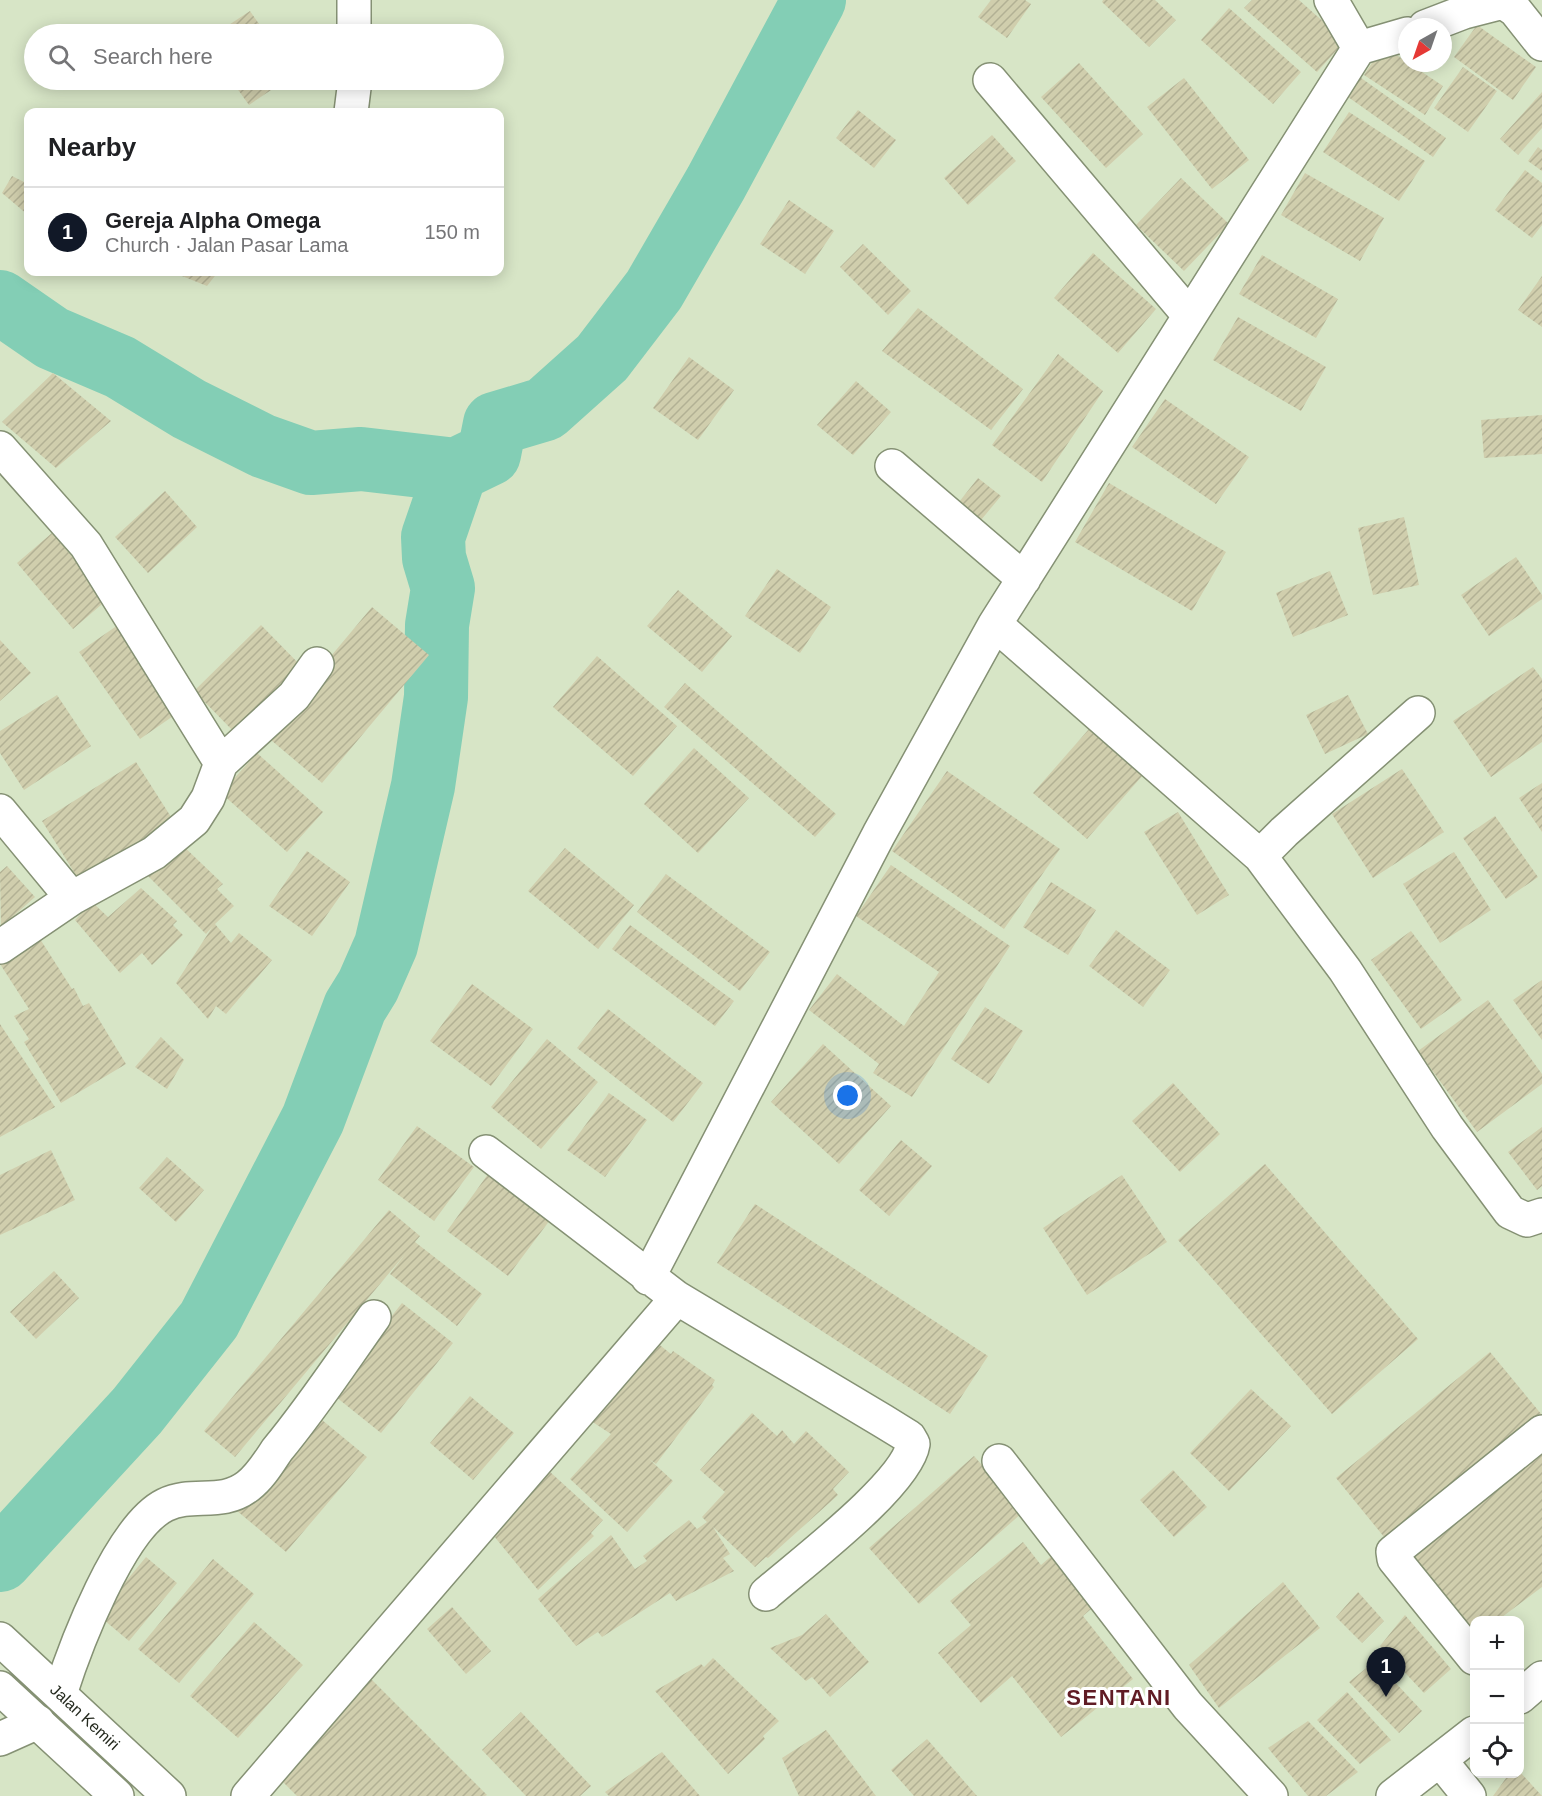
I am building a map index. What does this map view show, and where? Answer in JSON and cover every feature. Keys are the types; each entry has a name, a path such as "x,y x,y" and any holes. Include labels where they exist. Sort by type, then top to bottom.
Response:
{"main road":[{"path":"354,0 354,24"},
{"path":"1331,0 1359,48"},
{"path":"1448,18 1503,2 1515,10 1542,44"},
{"path":"648,1278 879,834 995,624 1359,48 1398,37"},
{"path":"990,80 1189,315"},
{"path":"352,108 354,90"},
{"path":"0,448 86,545 222,763"},
{"path":"892,466 1024,579"},
{"path":"995,624 1260,856 1345,970 1447,1127 1510,1212 1527,1220 1542,1215"},
{"path":"0,947 72,898 154,853 194,820 208,798 222,763 294,696 317,664"},
{"path":"1260,856 1284,831 1418,713"},
{"path":"0,811 72,898"},
{"path":"486,1152 677,1298 909,1437 913,1444 912,1454 875,1499 766,1594"},
{"path":"248,1796 677,1298"},
{"path":"50,1684 121,1555 145,1523 163,1506 177,1500 218,1499 233,1495 250,1485 296,1427 374,1317"},
{"path":"1470,1653 1401,1568 1393,1552 1542,1432"},
{"path":"999,1461 1188,1706 1271,1796"},
{"name":"Jalan Kemiri","path":"0,1639 169,1796"},
{"path":"1524,1694 1542,1678"},
{"path":"0,1739 18,1704 117,1796"},
{"path":"1393,1796 1470,1736"},
{"path":"1440,1760 1469,1796"}],"building":[{"path":"991,0 1025,0 1031,4 1007,38 978,17"},
{"path":"1103,0 1155,0 1176,20 1149,47 1102,2"},
{"path":"1252,0 1299,0 1345,41 1317,72 1244,8"},
{"path":"1229,8 1301,72 1273,104 1201,40"},
{"path":"250,11 259,24 230,24"},
{"path":"1477,25 1536,67 1513,100 1454,57"},
{"path":"1383,46 1398,56 1398,72 1422,72 1443,86 1425,115 1364,75"},
{"path":"1079,63 1143,134 1106,168 1041,97"},
{"path":"1463,67 1497,91 1468,132 1434,108"},
{"path":"1354,73 1446,138 1433,157 1341,92"},
{"path":"1184,78 1249,160 1212,189 1147,107"},
{"path":"238,90 271,90 249,105"},
{"path":"1542,92 1542,128 1518,155 1500,139"},
{"path":"858,110 896,140 874,168 836,138"},
{"path":"1349,112 1425,161 1399,201 1323,152"},
{"path":"992,135 1016,161 968,205 944,178"},
{"path":"1538,147 1542,150 1542,171 1528,161"},
{"path":"1525,170 1542,183 1542,225 1532,238 1495,210"},
{"path":"1305,173 1384,218 1360,261 1281,215"},
{"path":"12,176 24,182 24,212 2,193"},
{"path":"1181,178 1229,224 1184,271 1136,225"},
{"path":"789,200 834,231 805,274 760,244"},
{"path":"863,244 911,291 888,315 840,267"},
{"path":"1093,253 1156,309 1118,353 1054,298"},
{"path":"1262,255 1338,299 1316,338 1239,294"},
{"path":"182,276 215,276 207,286"},
{"path":"1542,276 1542,327 1518,310"},
{"path":"918,308 1023,389 991,430 882,351"},
{"path":"1238,317 1326,367 1301,411 1213,360"},
{"path":"1058,354 1103,391 1042,482 992,445"},
{"path":"689,357 734,390 698,440 653,408"},
{"path":"53,373 111,421 56,468 2,422"},
{"path":"856,381 891,412 853,455 817,425"},
{"path":"1165,399 1249,457 1216,504 1132,447"},
{"path":"1542,415 1542,454 1484,458 1481,420"},
{"path":"978,478 1001,496 981,520 959,502"},
{"path":"1109,483 1226,552 1192,611 1075,542"},
{"path":"165,491 197,527 148,573 115,537"},
{"path":"1404,517 1419,585 1373,595 1358,528"},
{"path":"52,533 108,599 73,629 17,563"},
{"path":"1516,557 1542,595 1542,599 1489,636 1461,595"},
{"path":"777,569 831,607 800,653 745,616"},
{"path":"1330,571 1348,615 1293,637 1276,593"},
{"path":"678,590 732,636 702,672 647,626"},
{"path":"372,607 429,655 322,783 265,735"},
{"path":"118,625 179,712 140,739 79,652"},
{"path":"261,625 304,669 236,734 194,691"},
{"path":"0,640 31,673 0,701"},
{"path":"597,656 677,726 633,776 553,707"},
{"path":"1533,667 1542,679 1542,742 1491,777 1453,721"},
{"path":"685,683 836,814 815,837 664,707"},
{"path":"57,695 91,746 24,790 0,753 0,731"},
{"path":"1348,695 1368,734 1325,754 1306,715"},
{"path":"1089,729 1143,775 1087,839 1033,793"},
{"path":"694,748 749,798 698,853 644,804"},
{"path":"257,753 323,812 287,852 221,793"},
{"path":"136,762 173,820 79,880 42,821"},
{"path":"1402,769 1444,832 1373,878 1332,814"},
{"path":"947,771 1060,849 1004,929 892,851"},
{"path":"1542,783 1542,832 1519,798"},
{"path":"1178,812 1229,895 1197,915 1144,832"},
{"path":"1495,816 1538,877 1506,899 1463,838"},
{"path":"179,842 223,884 217,889 234,906 215,924 231,943 239,933 272,960 226,1014 216,1006 208,1019 176,983 213,926 206,934 146,874"},
{"path":"565,848 634,905 598,949 528,891"},
{"path":"307,851 350,882 312,936 269,906"},
{"path":"1454,852 1491,910 1440,943 1403,884"},
{"path":"891,865 1010,946 912,1097 873,1073 879,1064 809,1010 837,974 904,1026 939,972 856,916"},
{"path":"7,866 35,897 1,927 0,872"},
{"path":"666,874 770,952 740,991 637,912"},
{"path":"1051,882 1096,910 1068,955 1023,927"},
{"path":"141,888 177,921 173,925 183,935 152,965 142,953 120,973 75,920 92,902 108,917"},
{"path":"630,925 734,1001 715,1026 612,949"},
{"path":"33,928 72,989 74,988 83,1006 89,1003 126,1064 61,1103 24,1042 29,1039 14,1016 29,1009 0,964 0,949"},
{"path":"1116,930 1170,970 1143,1007 1089,966"},
{"path":"1411,931 1462,1000 1421,1029 1371,960"},
{"path":"1542,980 1542,1040 1513,1000"},
{"path":"472,984 533,1029 491,1086 430,1041"},
{"path":"1488,1000 1542,1074 1542,1084 1477,1132 1418,1051"},
{"path":"985,1007 1023,1031 989,1084 951,1059"},
{"path":"608,1009 703,1083 673,1122 577,1048"},
{"path":"0,1024 55,1107 0,1137"},
{"path":"161,1037 184,1060 167,1089 135,1067"},
{"path":"547,1039 598,1082 541,1149 491,1107"},
{"path":"823,1044 891,1106 839,1164 771,1102"},
{"path":"1173,1083 1220,1134 1180,1172 1132,1121"},
{"path":"609,1093 647,1120 605,1177 567,1150"},
{"path":"417,1126 474,1167 434,1221 378,1180"},
{"path":"1542,1127 1542,1186 1537,1190 1508,1152"},
{"path":"901,1140 932,1166 889,1216 859,1190"},
{"path":"51,1150 75,1200 0,1235 0,1175"},
{"path":"167,1157 204,1190 176,1222 139,1188"},
{"path":"1265,1164 1418,1339 1332,1414 1178,1240"},
{"path":"491,1170 553,1216 508,1276 447,1231"},
{"path":"1122,1175 1167,1242 1087,1295 1043,1228"},
{"path":"755,1204 988,1356 950,1414 717,1263"},
{"path":"389,1210 420,1236 415,1242 482,1294 457,1326 390,1274 406,1253 235,1457 204,1431"},
{"path":"54,1271 79,1298 36,1339 10,1312"},
{"path":"402,1303 453,1343 381,1433 331,1393"},
{"path":"646,1334 671,1354 673,1351 715,1380 712,1385 714,1387 656,1464 649,1459 673,1481 627,1532 570,1479 611,1434 591,1421"},
{"path":"1490,1352 1542,1415 1542,1420 1389,1543 1336,1478"},
{"path":"1251,1389 1291,1426 1229,1491 1190,1453"},
{"path":"470,1396 514,1433 473,1480 430,1443"},
{"path":"752,1413 777,1436 782,1430 794,1444 806,1431 849,1472 833,1489 838,1495 755,1567 713,1527 730,1554 723,1558 734,1571 676,1601 670,1593 602,1637 598,1632 576,1646 538,1599 611,1535 635,1569 647,1561 643,1556 689,1520 697,1529 707,1522 702,1517 725,1492 700,1470"},
{"path":"316,1415 367,1457 286,1552 236,1510"},
{"path":"1542,1452 1542,1587 1503,1616 1470,1616 1470,1635 1403,1560"},
{"path":"974,1456 1023,1512 919,1604 869,1548"},
{"path":"1173,1470 1207,1507 1174,1537 1140,1500"},
{"path":"549,1471 603,1520 591,1533 594,1536 538,1590 489,1530"},
{"path":"1023,1542 1041,1565 1055,1553 1098,1603 1083,1616 1133,1679 1061,1737 1012,1676 981,1703 938,1653 971,1625 950,1601"},
{"path":"146,1557 177,1583 129,1641 98,1615"},
{"path":"213,1559 254,1594 179,1683 138,1649"},
{"path":"1283,1582 1320,1628 1219,1708 1189,1665"},
{"path":"1358,1592 1384,1621 1362,1643 1336,1617"},
{"path":"452,1607 491,1651 466,1674 427,1629"},
{"path":"826,1614 869,1662 830,1697 812,1677 806,1681 770,1648 802,1635"},
{"path":"1405,1615 1451,1669 1424,1693 1380,1646"},
{"path":"254,1622 303,1665 238,1738 190,1696"},
{"path":"713,1658 779,1721 763,1736 765,1739 728,1774 655,1691 701,1664 704,1667"},
{"path":"1375,1661 1422,1711 1399,1733 1349,1682"},
{"path":"368,1676 487,1795 297,1796 272,1771"},
{"path":"1347,1692 1391,1740 1360,1764 1317,1720"},
{"path":"521,1712 591,1786 580,1796 526,1796 482,1750"},
{"path":"1308,1721 1358,1772 1326,1796 1308,1796 1268,1748"},
{"path":"826,1730 876,1796 799,1796 782,1758"},
{"path":"927,1739 977,1796 914,1796 891,1770"},
{"path":"662,1752 700,1796 609,1796 605,1792"},
{"path":"1524,1776 1542,1796 1493,1796 1506,1778"}],"waterway":[{"path":"0,302 52,338 120,367 189,409 263,446 311,463 361,459 456,470 489,454 495,424 545,409 602,358 654,290 716,183 814,0"},
{"path":"0,1560 137,1411 209,1320 313,1119 355,1007 368,986 386,945 423,786 436,697 437,625 443,588 434,558 433,537 456,470"}],"place":[{"name":"Gereja Alpha Omega","path":"1386,1697"}],"district":[{"name":"SENTANI","path":"1119,1697"}]}
